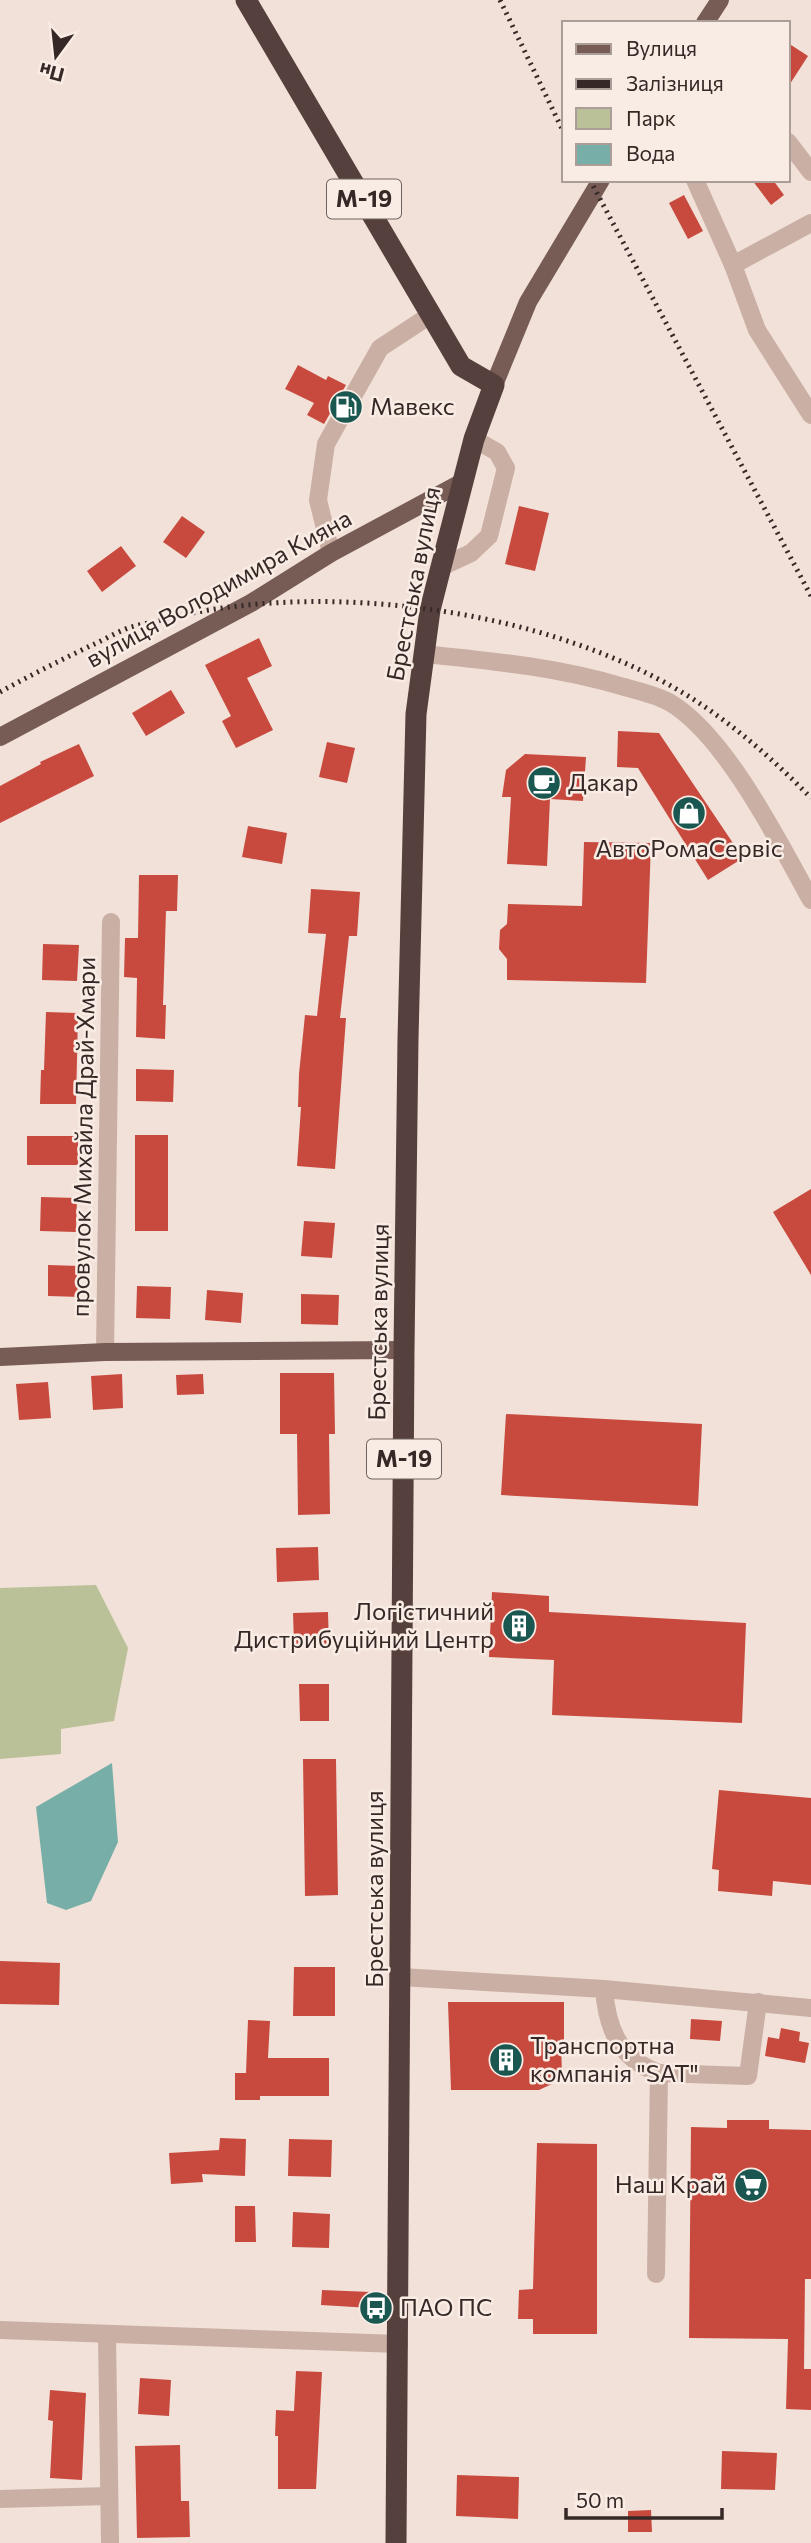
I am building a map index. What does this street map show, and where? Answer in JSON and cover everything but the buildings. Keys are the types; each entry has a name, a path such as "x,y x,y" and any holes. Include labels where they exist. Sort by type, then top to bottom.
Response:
{"highway":[{"name":"М-19","path":"246,0 461,366 494,385"},
{"name":"Брестська вулиця","path":"396,2543 404,1350 416,714 430,610 461,483 494,385"}],"main road":[{"name":"Брестська вулиця","path":"494,385 528,302 600,182"},
{"name":"вулиця Володимира Кияна","path":"0,737 251,603 331,553 461,483"},
{"path":"0,1357 106,1352 404,1350"}],"street":[{"path":"790,145 811,172"},
{"path":"696,182 758,330 811,415"},
{"path":"733,265 811,223"},
{"path":"331,553 318,500 326,444 380,348 432,314"},
{"path":"441,567 471,553 489,536 506,468 497,452 474,439"},
{"path":"424,654 505,661 550,669 601,680 669,702 709,736 729,763 811,900"},
{"name":"провулок Михайла Драй-Хмари","path":"106,1352 111,922"},
{"path":"401,1977 604,1989 811,2008"},
{"path":"604,1989 606,2014 613,2034 627,2053 659,2073 748,2076 758,2002"},
{"path":"656,2274 659,2073"},
{"path":"0,2330 399,2344"},
{"path":"107,2335 110,2543"},
{"path":"0,2499 109,2496"}],"green space":[{"path":"96,1585 128,1648 114,1721 61,1729 61,1754 0,1759 0,1588"}],"water":[{"path":"112,1763 118,1842 91,1901 66,1910 47,1903 36,1807"}],"railway":[{"path":"500,0 562,129"},
{"path":"591,182 811,596"},
{"path":"0,692 123,630 169,618 231,607 297,602 365,603 434,610 502,623 567,641 629,665 685,694 736,729 811,798"}],"place":[{"name":"Мавекс","path":"346,407"},
{"name":"Дакар","path":"544,783"},
{"name":"АвтоРомаСервіс","path":"689,813"},
{"name":"Логістичний Дистрибуційний Центр","path":"519,1626"},
{"name":"Транспортна компанія \"SAT\"","path":"506,2060"},
{"name":"Наш Край","path":"751,2185"},
{"name":"ПАО ПС","path":"376,2308"}]}
